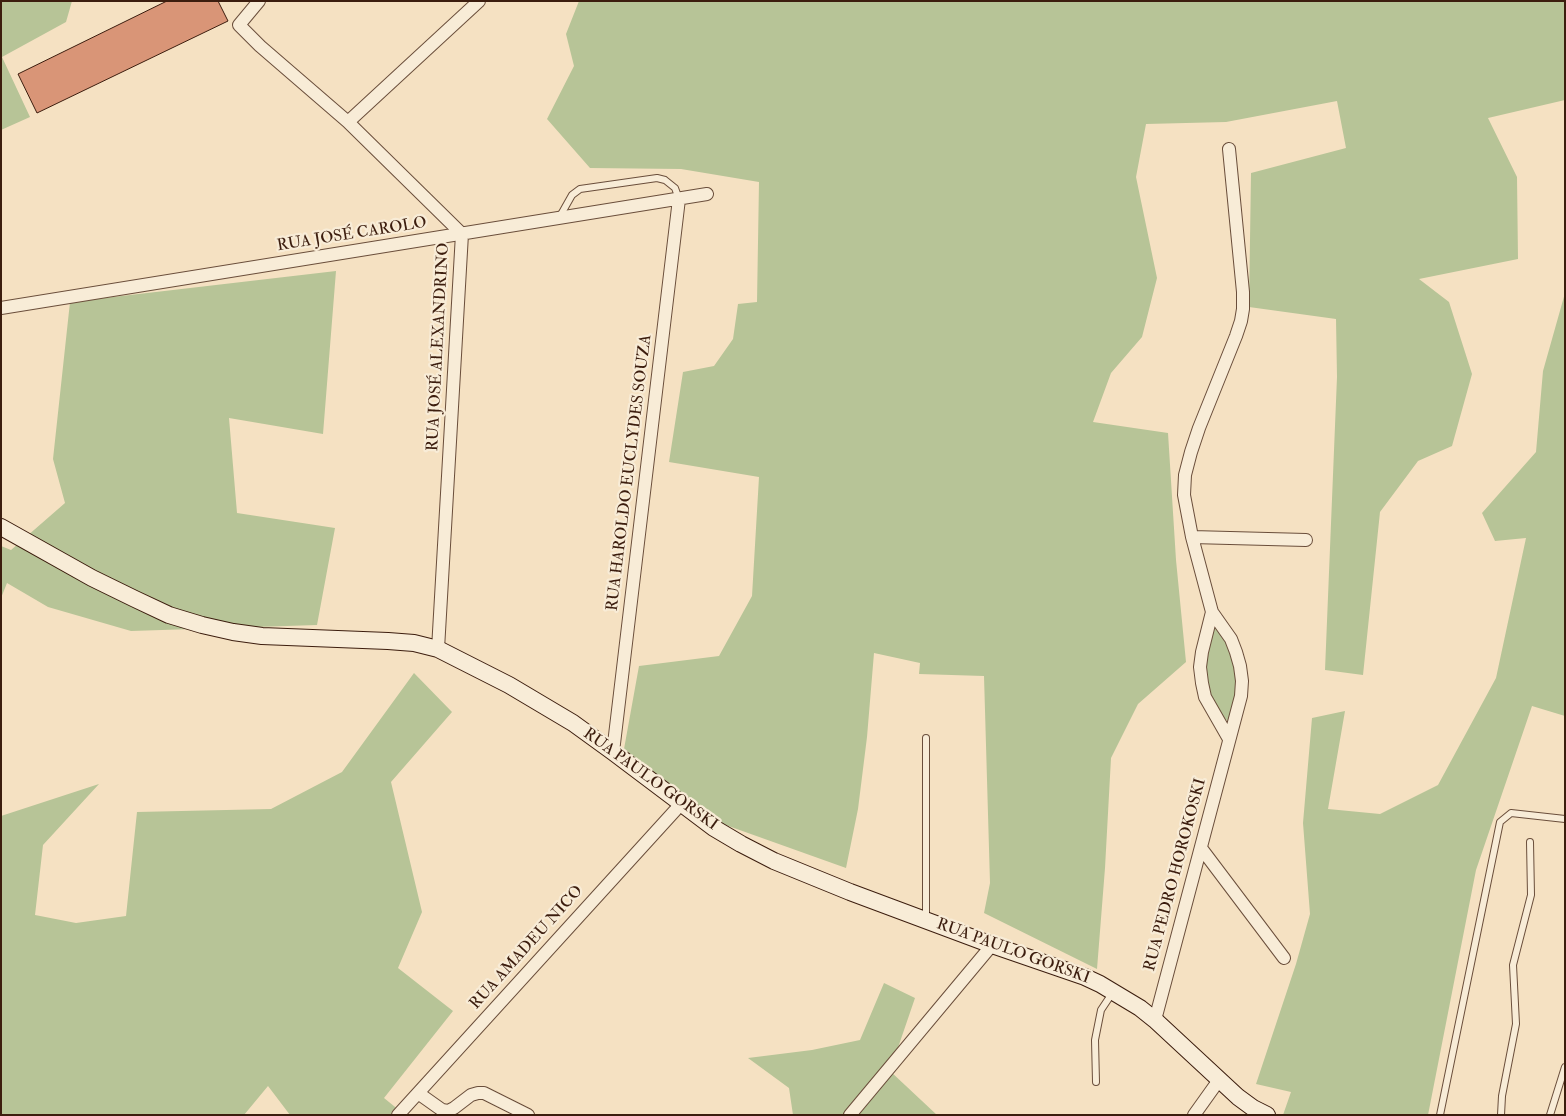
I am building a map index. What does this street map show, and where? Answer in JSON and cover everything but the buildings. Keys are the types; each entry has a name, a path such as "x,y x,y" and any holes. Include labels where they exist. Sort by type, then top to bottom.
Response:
{"street":[{"name":"RUA JOSÉ ALEXANDRINO","path":"259,1 239,25 260,46 348,122 462,234 438,649"},
{"path":"348,122 479,1"},
{"name":"RUA PEDRO HOROKOSKI","path":"1154,1020 1241,696 1240,666 1230,639 1212,612 1192,538 1184,495 1185,475 1199,428 1236,336 1243,309 1229,149"},
{"name":"RUA JOSÉ CAROLO","path":"1,308 707,194"},
{"name":"RUA HAROLDO EUCLYDES SOUZA","path":"613,752 679,199"},
{"name":"RUA PAULO GORSKI","path":"1,527 135,600 169,615 202,625 262,636 388,640 414,643 438,649 509,685 573,723 714,828 774,861 926,921 1086,977 1113,991 1140,1008 1219,1080 1253,1108 1268,1115"},
{"path":"1192,538 1306,540"},
{"name":"RUA PEDRO HOROKOSKI","path":"1212,612 1202,652 1200,667 1202,683 1205,697 1229,738"},
{"name":"RUA AMADEU NICO","path":"398,1115 681,804"},
{"path":"1201,848 1284,958"},
{"path":"850,1115 992,945"},
{"path":"1194,1115 1219,1080"},
{"path":"418,1093 442,1110 448,1111 471,1095 484,1093 528,1115"}],"lane":[{"path":"559,218 572,195 580,189 657,178 665,180 675,188 679,199"},
{"path":"926,738 926,921"},
{"path":"1440,1115 1500,822 1511,813 1565,818"},
{"path":"1501,1115 1502,1096 1516,1024 1513,965 1531,895 1530,842"},
{"path":"1096,1082 1095,1040 1101,1010 1113,991"},
{"path":"1550,1115 1565,1067"}],"green space":[{"path":"1,1 72,1 66,22 2,57 30,117 1,130"},
{"path":"579,1 1565,1 1565,100 1488,118 1517,177 1518,259 1419,279 1449,302 1472,374 1452,446 1418,461 1380,512 1363,675 1325,670 1337,377 1336,319 1249,307 1251,173 1346,148 1337,101 1226,122 1146,124 1136,177 1157,278 1142,337 1111,373 1093,422 1168,433 1176,560 1186,662 1138,704 1111,758 1097,969 984,913 990,883 984,676 919,674 920,663 874,653 867,737 858,809 846,868 720,823 624,749 639,666 719,656 752,596 759,477 669,462 683,372 714,366 733,339 738,304 757,302 759,182 681,169 590,168 547,119 574,66 566,34"},
{"path":"336,271 323,434 229,418 237,513 335,528 317,625 131,631 48,607 7,583 1,598 1,546 11,550 65,503 53,459 70,302"},
{"path":"1565,293 1565,716 1532,706 1476,870 1428,1115 1283,1115 1291,1092 1256,1084 1296,964 1310,914 1303,823 1312,718 1345,711 1328,809 1380,814 1438,785 1496,678 1526,538 1495,541 1482,513 1536,452 1543,371"},
{"path":"1214,626 1226,643 1237,676 1236,693 1229,723 1218,710 1211,696 1207,680 1207,661"},
{"path":"414,673 452,712 391,782 422,912 398,968 453,1011 384,1098 405,1115 290,1115 268,1086 244,1115 1,1115 1,816 99,784 43,845 35,915 76,923 126,916 137,812 271,809 342,772"},
{"path":"884,983 915,998 890,1071 937,1115 793,1115 789,1088 748,1058 812,1050 860,1040"}]}
